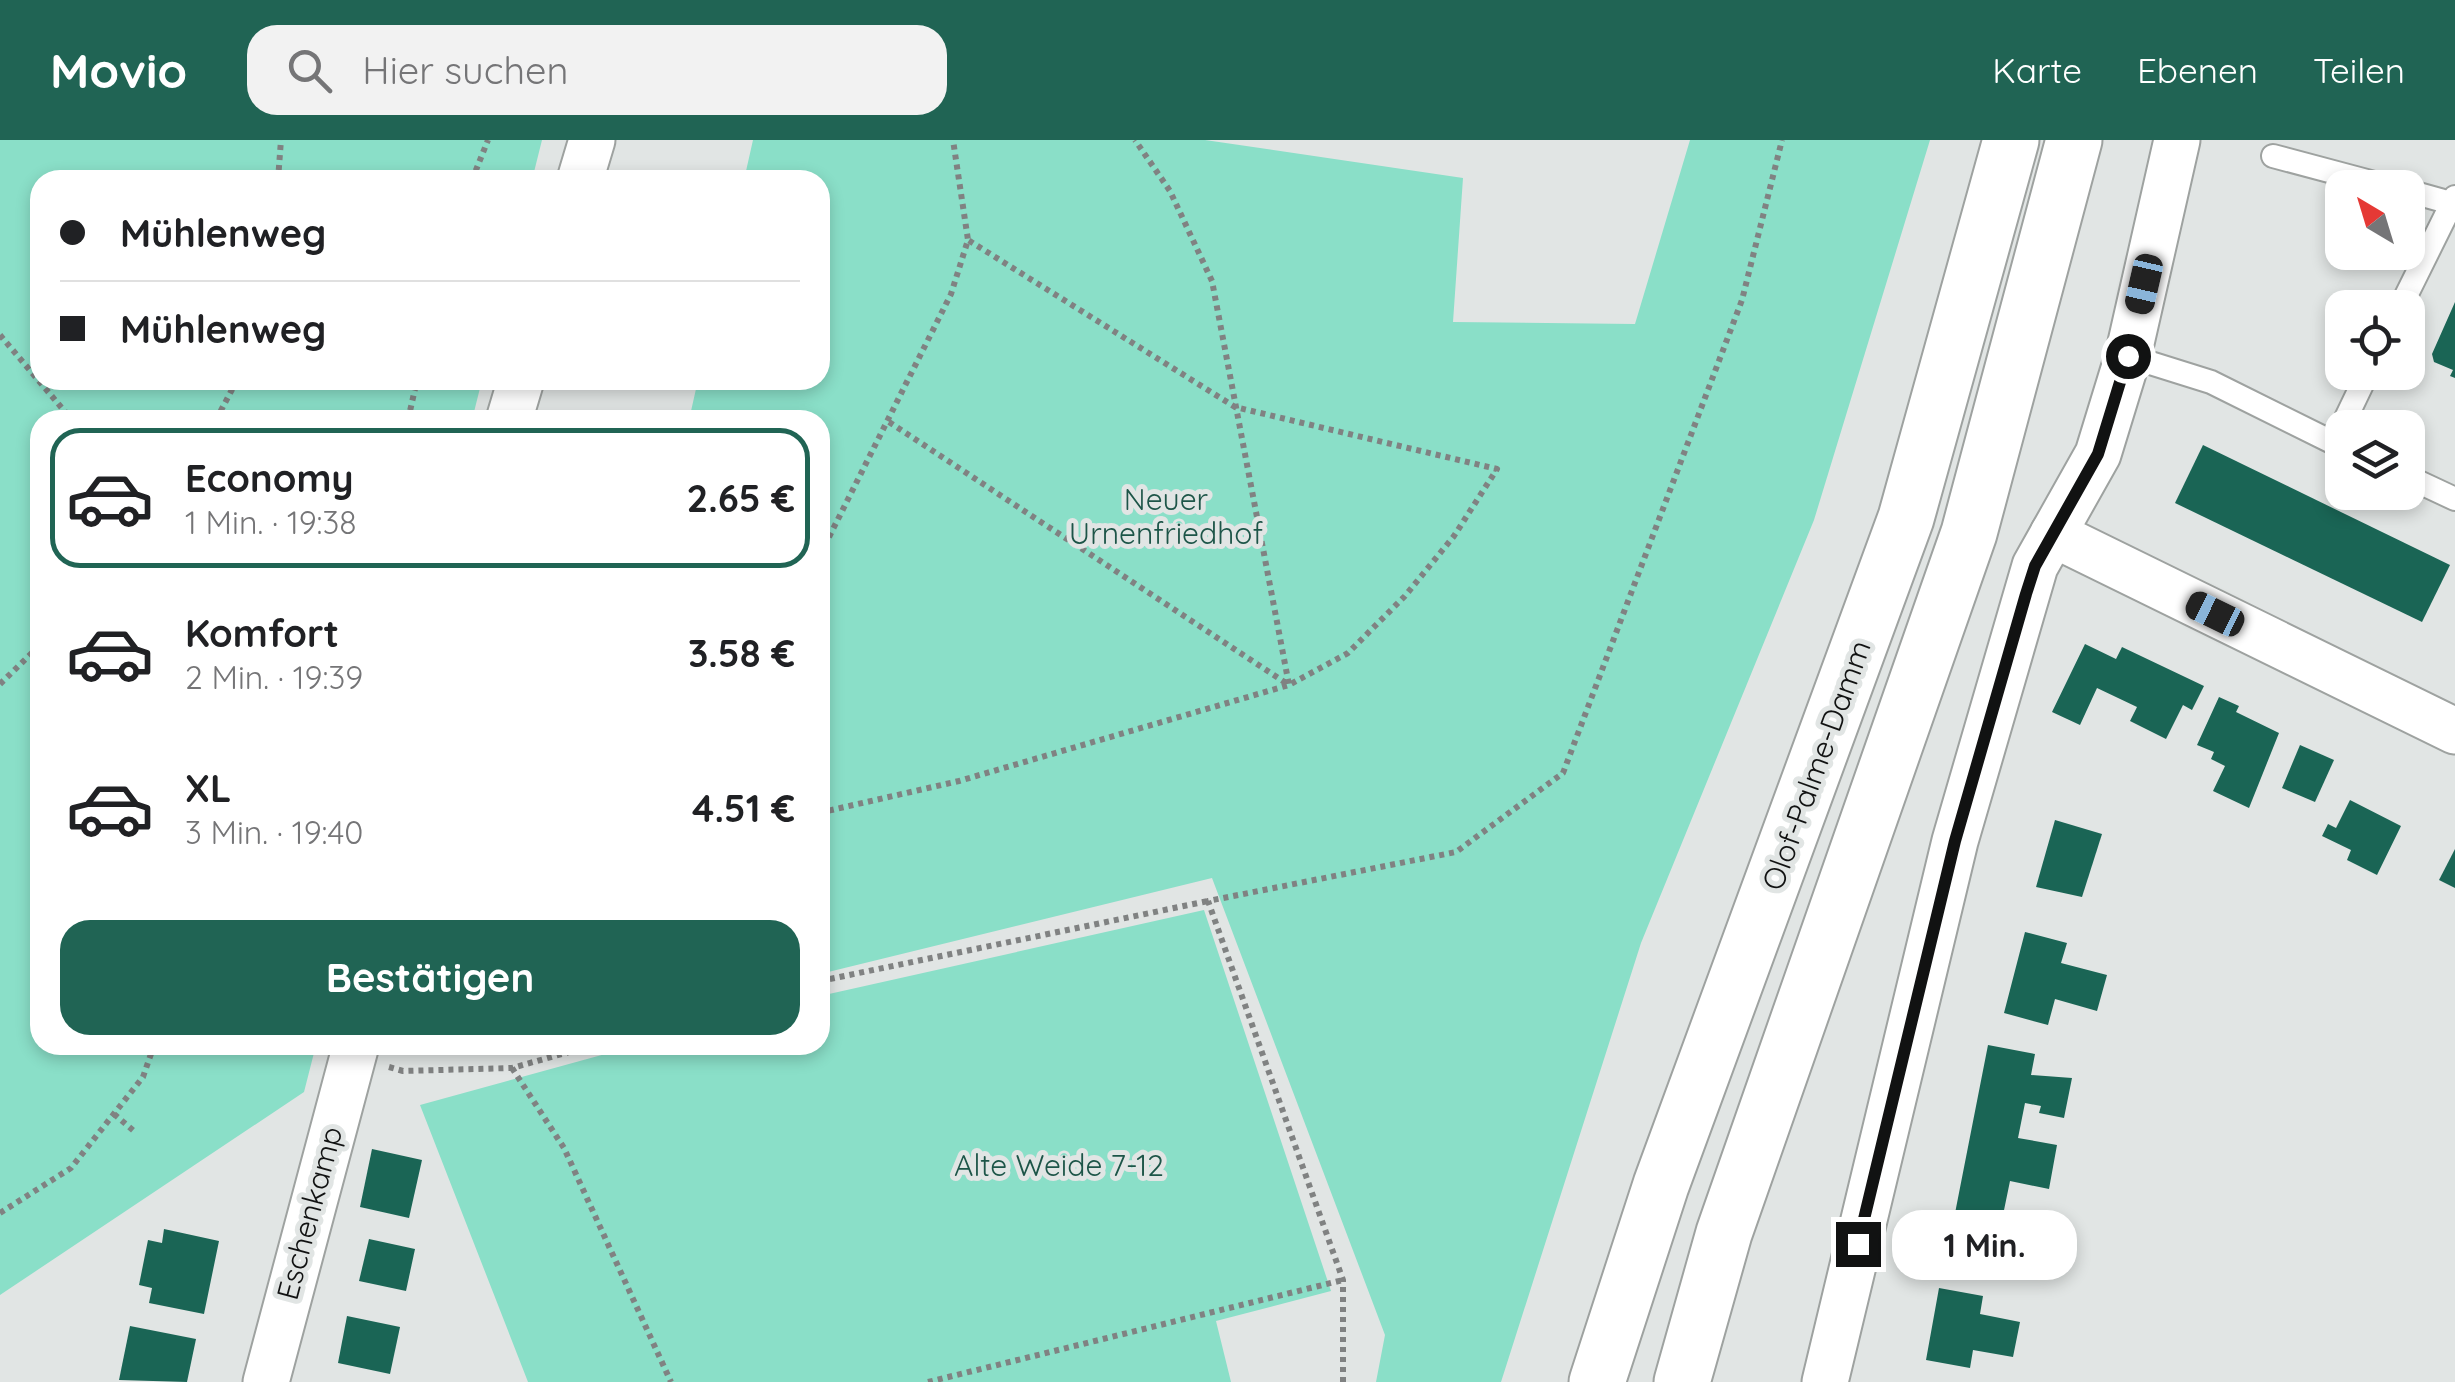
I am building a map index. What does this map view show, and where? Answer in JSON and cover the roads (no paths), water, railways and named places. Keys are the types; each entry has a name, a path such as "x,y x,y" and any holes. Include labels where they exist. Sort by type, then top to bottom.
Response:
{"highway":[{"name":"Olof-Palme-Damm","path":"1597,1382 1661,1185 1906,518 2011,140"},
{"path":"1682,1382 1724,1233 1969,533 2074,140"}],"street":[{"path":"583,170 592,140"},
{"path":"1826,1382 1955,841 2026,594 2053,534 2098,454 2128,356 2177,140"},
{"path":"2053,534 2455,730"},
{"name":"Eschenkamp","path":"266,1382 353,1055"}],"lane":[{"path":"2273,156 2325,170"},
{"path":"2409,290 2453,200 2425,195"},
{"path":"2128,356 2211,382 2325,439"},
{"path":"2425,485 2455,500"}],"park label":[{"name":"Neuer Urnenfriedhof","path":"1166,516"},
{"name":"Alte Weide 7-12","path":"1059,1165"}]}
